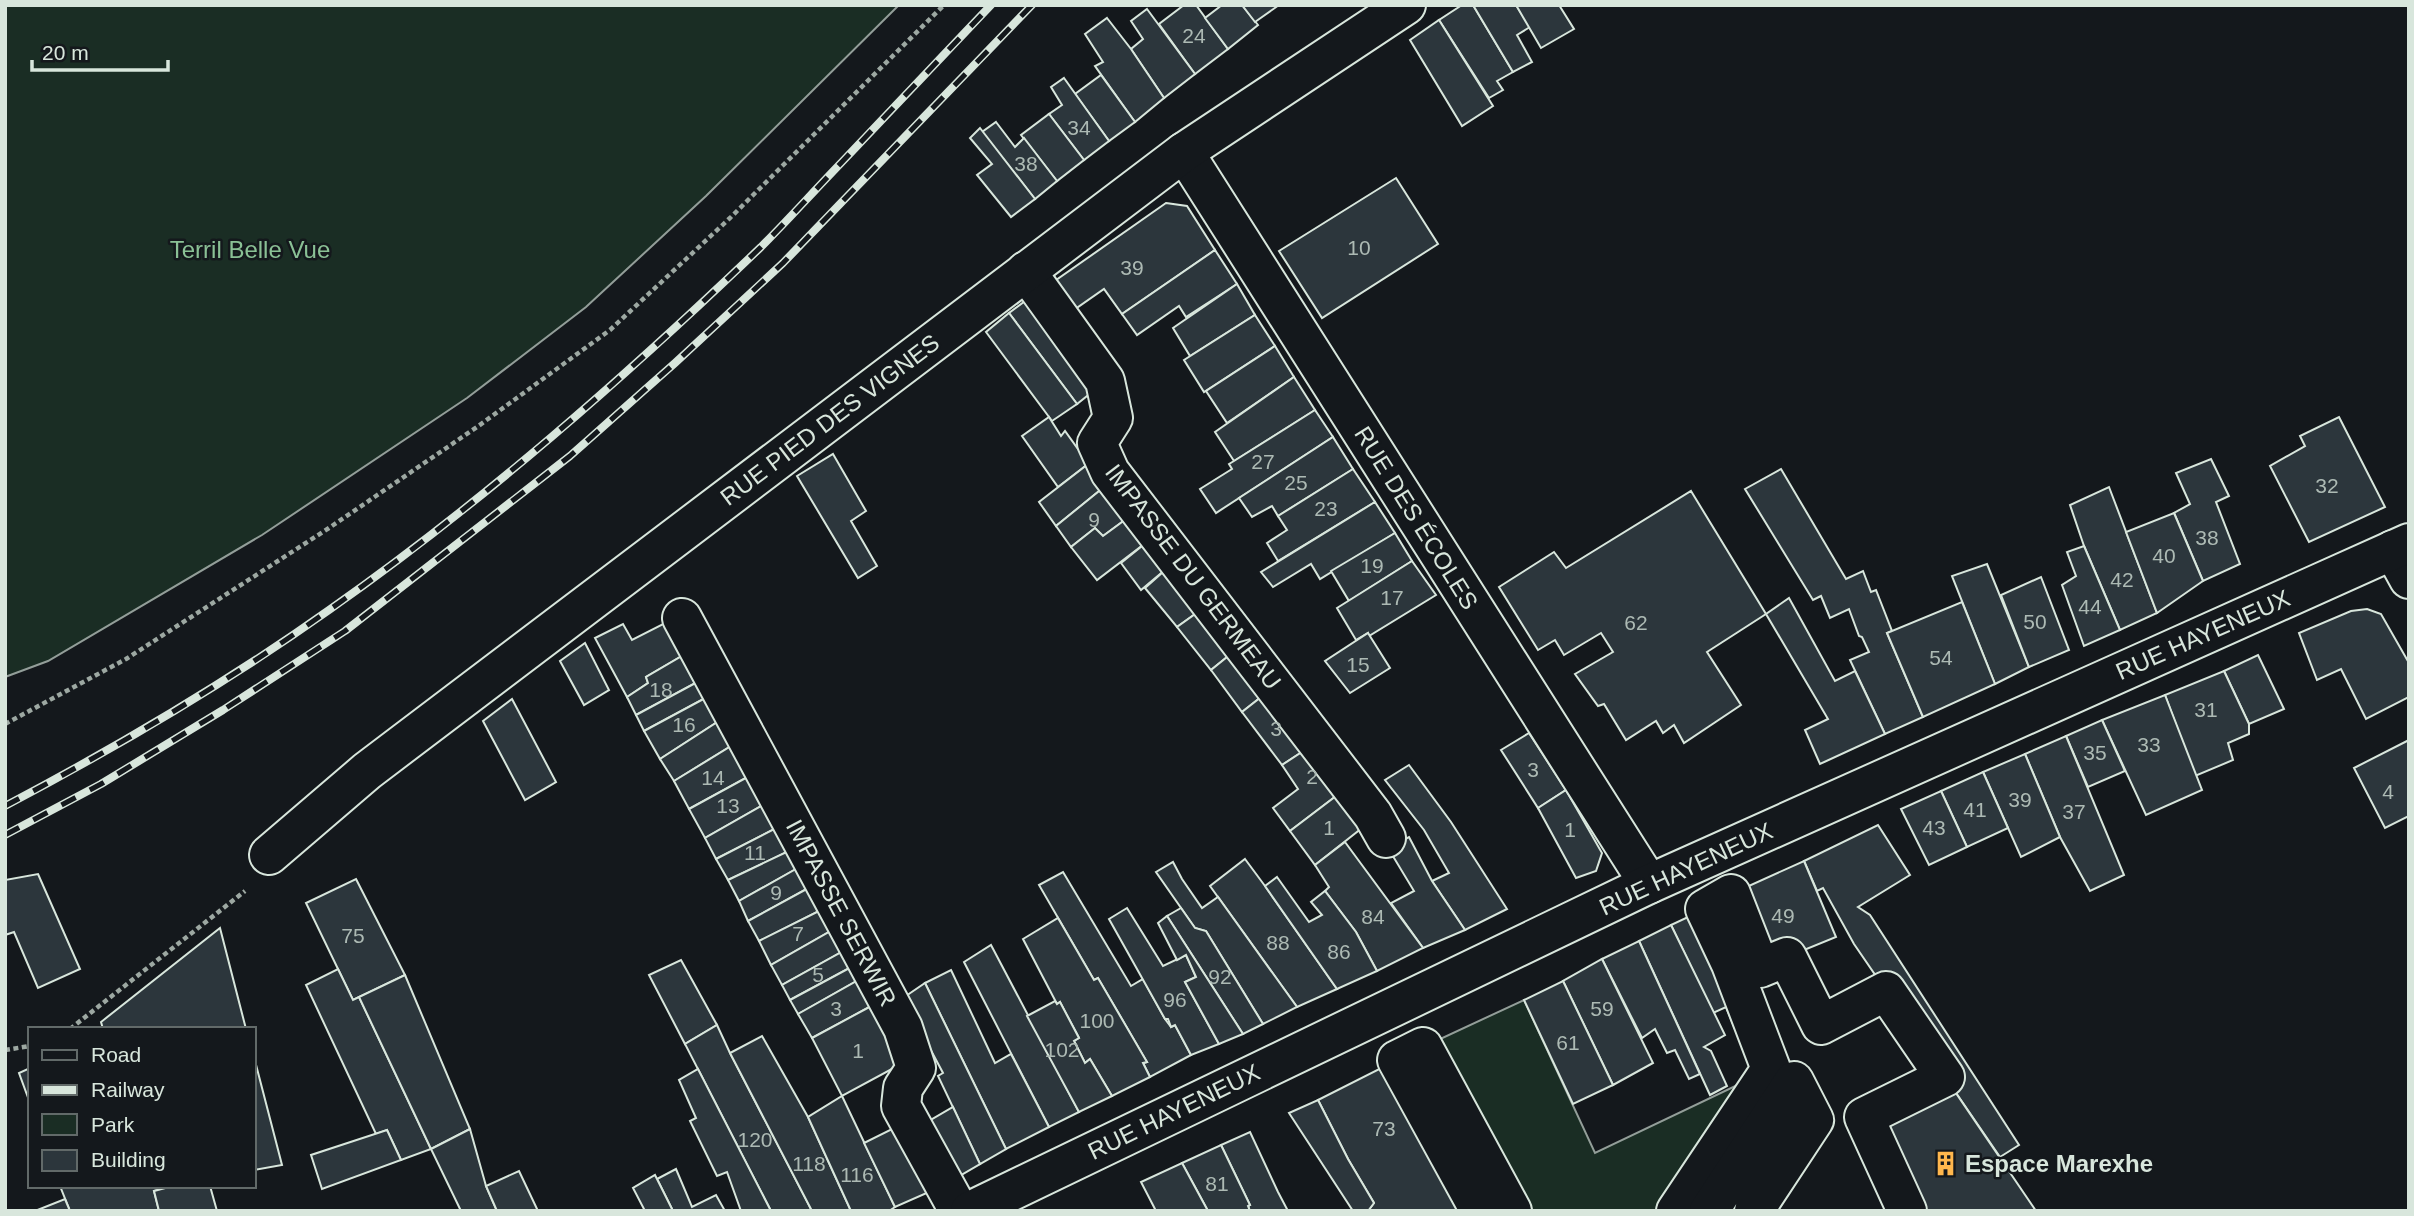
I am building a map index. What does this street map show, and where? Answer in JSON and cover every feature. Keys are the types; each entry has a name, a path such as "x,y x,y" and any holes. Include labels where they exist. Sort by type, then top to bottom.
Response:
{"street":[{"name":"RUE PIED DES VIGNES","path":"269,855 367,771 1184,152 1406,5"},
{"name":"RUE DES ÉCOLES","path":"1184,152 1649,884"},
{"name":"IMPASSE DU GERMEAU","path":"1026,271 1105,381 1113,418 1097,443 1110,472 1356,793 1387,838"},
{"name":"RUE HAYENEUX","path":"970,1211 1649,884 2403,557"},
{"name":"IMPASSE SERWIR","path":"682,618 903,1028 916,1068 904,1088 901,1106 959,1211"},
{"path":"1676,1211 1771,1069 1731,964 1705,909 1731,894 1760,968 1787,957 1821,1025 1886,991 1945,1077 1864,1117 1907,1211"},
{"path":"1480,1211 1396,1060 1423,1048 1512,1211"},
{"path":"1709,1211 1794,1081 1814,1119 1754,1211"}],"path":[{"path":"5,724 126,659 329,528 477,427 610,330 730,218 944,5"},
{"path":"73,1027 250,887 269,855"},
{"path":"5,1050 28,1046"}],"green space":[{"name":"Terril Belle Vue","path":"5,5 899,5 706,196 586,307 467,398 262,535 48,661 5,677"},
{"path":"1524,1000 1595,1153 1771,1069 1676,1211 1512,1211 1423,1047"}],"building":[{"path":"1184,5 1196,5 1228,49 1195,74 1159,24"},
{"path":"1222,5 1242,5 1258,25 1228,49 1205,18"},
{"path":"1242,5 1279,5 1255,22"},
{"path":"1462,5 1473,5 1513,72 1497,81 1503,90 1489,98 1439,20"},
{"path":"1473,5 1516,5 1530,27 1517,35 1532,62 1513,72"},
{"path":"1516,5 1559,5 1574,29 1541,48"},
{"path":"1147,9 1195,74 1164,98 1131,49 1143,39 1131,21"},
{"path":"1107,18 1164,98 1135,122 1095,66 1103,62 1085,34"},
{"path":"1439,20 1493,106 1462,126 1410,40"},
{"path":"1101,75 1135,122 1109,141 1075,94"},
{"path":"1064,78 1109,141 1084,160 1049,114 1062,105 1051,87"},
{"path":"1049,114 1084,160 1057,181 1021,135"},
{"path":"996,122 1015,147 1024,138 1057,181 1035,199 982,132"},
{"path":"980,128 1035,199 1011,217 977,175 992,164 970,138"},
{"path":"1396,178 1438,244 1322,318 1279,251"},
{"path":"1166,203 1187,206 1215,250 1122,314 1104,289 1068,314 1049,285"},
{"path":"1215,250 1237,284 1186,317 1179,306 1137,335 1122,314"},
{"path":"1237,284 1255,315 1190,356 1173,328"},
{"path":"1032,296 1097,388 1077,404 1009,313"},
{"path":"1009,313 1077,404 1052,421 986,332"},
{"path":"1255,315 1275,346 1204,392 1184,360"},
{"path":"1275,346 1294,377 1227,423 1206,391"},
{"path":"1294,377 1315,410 1234,461 1215,432"},
{"path":"1315,410 1333,437 1216,513 1200,489 1232,469 1229,464"},
{"path":"1049,417 1061,436 1065,431 1078,449 1082,446 1092,461 1058,487 1022,436"},
{"path":"2339,417 2385,507 2309,542 2270,466 2305,446 2300,436"},
{"path":"1333,437 1353,469 1278,516 1272,506 1252,517 1239,498"},
{"path":"833,454 866,511 851,521 877,566 858,578 797,476"},
{"path":"2211,459 2229,496 2216,502 2240,564 2203,581 2174,513 2190,504 2176,473"},
{"path":"1092,461 1109,483 1056,526 1039,502"},
{"path":"1353,469 1375,502 1278,561 1267,543 1287,530 1278,516"},
{"path":"1781,469 1846,579 1863,571 1871,592 1876,590 1892,631 1887,633 1923,717 1885,734 1850,660 1869,652 1859,636 1849,609 1830,618 1821,596 1813,600 1745,489"},
{"path":"1109,483 1133,514 1103,536 1095,528 1071,547 1056,526"},
{"path":"2109,487 2157,613 2120,630 2084,546 2070,505"},
{"path":"1691,491 1766,614 1707,652 1741,705 1684,743 1674,725 1663,733 1656,721 1626,740 1604,704 1598,706 1575,674 1613,652 1601,633 1564,655 1555,640 1538,650 1499,587 1554,552 1566,568"},
{"path":"1375,502 1395,533 1320,579 1311,564 1273,587 1261,572"},
{"path":"2174,513 2203,581 2157,613 2126,532"},
{"path":"1133,514 1152,538 1097,580 1071,547 1095,528 1103,536"},
{"path":"1395,533 1412,561 1349,601 1331,571"},
{"path":"1152,538 1172,564 1141,590 1121,563"},
{"path":"2084,546 2120,630 2084,646 2062,585 2076,576 2067,552"},
{"path":"1412,561 1436,595 1369,636 1368,633 1356,640 1337,608"},
{"path":"1172,564 1205,607 1177,627 1145,588"},
{"path":"1987,564 2029,667 1995,684 1952,576"},
{"path":"2041,577 2069,650 2029,667 2001,595"},
{"path":"1789,598 1835,681 1855,671 1885,734 1820,764 1805,730 1828,719 1766,614"},
{"path":"1962,602 1995,684 1923,717 1887,633"},
{"path":"1205,607 1237,649 1211,670 1177,627"},
{"path":"2367,609 2381,614 2409,663 2409,697 2366,719 2341,669 2317,680 2299,633 2351,611"},
{"path":"669,621 687,653 646,677 648,683 627,697 595,638 623,624 632,640"},
{"path":"1368,633 1390,668 1350,693 1325,661"},
{"path":"585,643 609,690 584,705 560,661"},
{"path":"1237,649 1270,690 1242,712 1211,670"},
{"path":"687,653 701,680 636,715 627,697 648,683 646,677"},
{"path":"2258,655 2284,709 2249,724 2224,671"},
{"path":"2224,671 2249,724 2249,734 2228,743 2233,760 2195,776 2165,695"},
{"path":"701,680 709,696 644,731 636,715"},
{"path":"1270,690 1311,746 1282,765 1242,712"},
{"path":"2165,695 2202,790 2146,815 2102,720"},
{"path":"709,696 722,719 660,759 644,731"},
{"path":"512,699 556,782 525,800 483,721"},
{"path":"722,719 736,743 674,781 660,759"},
{"path":"2102,720 2125,771 2088,787 2066,736"},
{"path":"1529,733 1566,790 1538,808 1501,750"},
{"path":"2066,736 2124,875 2090,891 2060,837 2025,754"},
{"path":"2409,740 2409,816 2385,828 2354,768"},
{"path":"736,743 753,774 689,809 674,781"},
{"path":"1311,746 1344,790 1290,831 1273,808 1298,789 1282,765"},
{"path":"2025,754 2060,837 2021,857 1983,772"},
{"path":"1409,765 1451,822 1507,909 1465,930 1432,881 1449,873 1424,830 1385,780"},
{"path":"1983,772 2008,828 1967,847 1941,791"},
{"path":"753,774 768,802 705,838 689,809"},
{"path":"1344,790 1367,824 1315,865 1290,831"},
{"path":"1566,790 1602,853 1596,871 1576,878 1538,808"},
{"path":"1941,791 1967,847 1929,865 1901,809"},
{"path":"768,802 782,825 716,859 705,838"},
{"path":"782,825 795,848 728,880 716,859"},
{"path":"1878,825 1910,875 1858,907 1870,915 2019,1145 2000,1157 1854,944 1823,888 1817,891 1804,861"},
{"path":"1409,837 1432,881 1465,930 1423,948 1391,903 1414,891 1388,848"},
{"path":"1345,842 1423,948 1377,971 1356,932 1325,891 1329,887 1315,865"},
{"path":"795,848 803,865 739,901 728,880"},
{"path":"1245,859 1337,989 1297,1007 1210,886"},
{"path":"1804,861 1836,937 1760,968 1731,894"},
{"path":"1173,862 1202,908 1218,897 1297,1007 1263,1024 1206,931 1195,928 1156,872"},
{"path":"803,865 814,885 748,921 739,901"},
{"path":"1063,872 1131,986 1143,979 1165,1019 1171,1027 1175,1025 1191,1055 1150,1077 1143,1063 1147,1062 1098,978 1094,980 1039,885"},
{"path":"38,874 80,969 38,988 14,932 5,935 5,880"},
{"path":"1277,877 1309,922 1322,915 1311,902 1325,891 1356,932 1377,971 1337,989 1265,886"},
{"path":"356,879 405,975 353,1000 306,903"},
{"path":"814,885 825,908 759,941 748,921"},
{"path":"825,908 836,928 771,965 759,941"},
{"path":"1127,908 1163,966 1186,955 1196,977 1185,982 1219,1044 1191,1055 1175,1025 1171,1027 1168,1019 1165,1019 1109,919"},
{"path":"1181,908 1195,928 1206,931 1263,1024 1243,1034 1167,916"},
{"path":"1705,909 1752,1020 1735,1029 1726,1007 1713,1013 1671,925"},
{"path":"1167,916 1243,1034 1219,1044 1185,982 1196,977 1186,955 1177,960 1158,923"},
{"path":"1058,918 1094,980 1098,978 1147,1062 1143,1063 1150,1077 1112,1096 1090,1059 1085,1063 1074,1041 1079,1038 1060,1002 1057,1004 1023,939"},
{"path":"1671,925 1725,1035 1704,1047 1711,1051 1727,1086 1710,1095 1639,941"},
{"path":"220,928 245,1027 102,1027 101,1022"},
{"path":"836,928 847,949 782,985 771,965"},
{"path":"1639,941 1700,1074 1689,1079 1675,1050 1667,1053 1655,1029 1642,1038 1602,959"},
{"path":"991,945 1079,1112 1049,1127 964,962"},
{"path":"847,949 855,965 790,1000 782,985"},
{"path":"1602,959 1653,1063 1613,1085 1563,981"},
{"path":"681,960 717,1025 685,1044 649,975"},
{"path":"855,965 862,978 798,1014 790,1000"},
{"path":"338,969 353,1000 359,997 431,1149 401,1160 387,1130 376,1134 306,985"},
{"path":"951,970 995,1063 1011,1054 1049,1127 1006,1149 925,983"},
{"path":"405,975 470,1129 431,1149 359,997"},
{"path":"862,978 875,1004 812,1038 798,1014"},
{"path":"1563,981 1613,1085 1573,1104 1524,1000"},
{"path":"925,983 1006,1149 980,1164 938,1076 943,1073 903,998"},
{"path":"1055,1001 1057,1004 1060,1002 1079,1038 1074,1041 1085,1063 1090,1059 1112,1096 1079,1112 1027,1016"},
{"path":"875,1004 903,1063 842,1096 812,1038"},
{"path":"717,1025 812,1211 771,1211 685,1044"},
{"path":"762,1036 808,1117 851,1211 812,1211 730,1053"},
{"path":"1397,1060 1480,1211 1368,1211 1374,1203 1318,1100"},
{"path":"256,1065 282,1165 256,1170"},
{"path":"28,1069 28,1098 19,1073"},
{"path":"698,1069 771,1211 741,1211 727,1172 717,1176 690,1121 696,1118 679,1080"},
{"name":"Espace Marexhe","path":"1945,1077 2036,1211 1907,1211 1864,1117"},
{"path":"842,1096 895,1207 889,1211 851,1211 808,1117"},
{"path":"1318,1100 1374,1203 1368,1211 1353,1211 1289,1113"},
{"path":"953,1107 980,1164 956,1178 929,1121"},
{"path":"898,1126 929,1192 895,1207 864,1143"},
{"path":"470,1129 486,1186 497,1211 461,1211 431,1149"},
{"path":"387,1130 401,1160 322,1189 311,1155"},
{"path":"1250,1132 1288,1211 1250,1211 1250,1205 1221,1145"},
{"path":"1221,1145 1250,1205 1250,1211 1208,1211 1182,1163"},
{"path":"1182,1163 1208,1211 1156,1211 1141,1182"},
{"path":"676,1169 692,1207 716,1195 725,1211 673,1211 657,1179"},
{"path":"519,1171 538,1211 497,1211 486,1186"},
{"path":"655,1175 673,1211 645,1211 633,1188"},
{"path":"61,1188 165,1188 154,1191 159,1211 70,1211"},
{"path":"165,1188 211,1188 217,1211 159,1211 154,1191"},
{"path":"65,1199 70,1211 35,1211"}],"railway":[{"path":"5,806 130,737 251,663 386,569 498,482 605,391 761,247 991,5"},
{"path":"5,835 101,784 223,710 345,631 570,456 783,263 1032,5"}],"place":[{"name":"Espace Marexhe","path":"1945,1164"}]}
